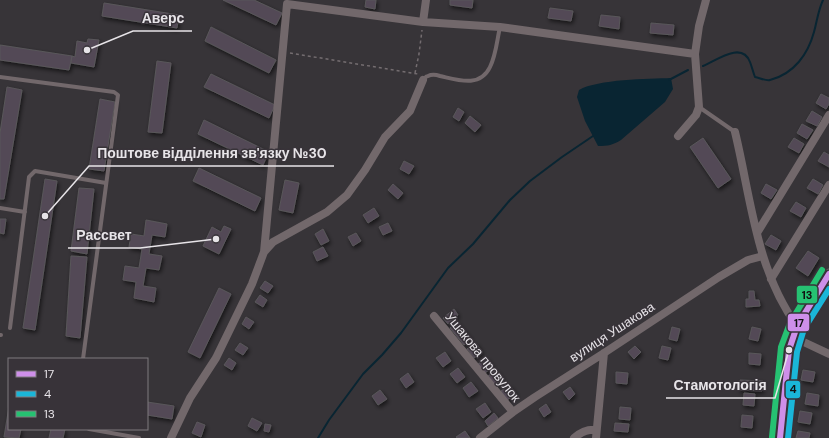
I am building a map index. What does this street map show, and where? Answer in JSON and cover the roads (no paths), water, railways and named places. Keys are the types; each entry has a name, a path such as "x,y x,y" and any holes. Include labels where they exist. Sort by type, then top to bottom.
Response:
{"main road":[{"path":"780,438 789,350 797,326 829,274"}],"street":[{"path":"423,22 426,0"},
{"path":"678,136 696,115 699,107 695,54 699,26 706,0"},
{"path":"171,438 190,398 219,351 252,284 264,252 286,4 423,22 500,27 695,54"},
{"path":"264,252 273,242 327,212 347,195 366,170 385,137 410,111 426,78"},
{"path":"757,233 829,115"},
{"path":"735,132 763,256 781,301 797,326"},
{"path":"771,279 829,186"},
{"name":"вулиця Ушакова","path":"480,438 512,412 730,270 748,260 763,256"},
{"name":"Ушакова провулок","path":"434,316 512,412"},
{"path":"793,337 829,354"},
{"path":"596,434 604,353"},
{"path":"574,438 590,429 596,434"}],"lane":[{"path":"426,78 435,75 468,81 480,79 485,75 492,62 500,27"},
{"path":"0,77 114,92 118,95 83,358"},
{"path":"699,107 735,132"},
{"path":"10,328 29,177 35,171 106,183"},
{"path":"0,208 25,212"},
{"path":"95,430 139,438"}],"water":[{"path":"671,78 673,89 665,102 621,140 610,145 598,146 585,121 577,97 579,90 587,86 610,82 637,79"}],"waterway":[{"path":"703,66 735,52 746,56 750,62 755,77 765,80 779,77 793,68 804,55 814,32 823,0"},
{"path":"669,80 688,70"},
{"path":"318,438 329,420 363,374 401,333 448,268 473,244 510,200 530,181 593,136"}],"place":[{"name":"Аверс","path":"87,50"},
{"name":"Поштове відділення зв'язку №30","path":"45,216"},
{"name":"Рассвет","path":"216,239"},
{"name":"Стамотологія","path":"789,350"}]}
